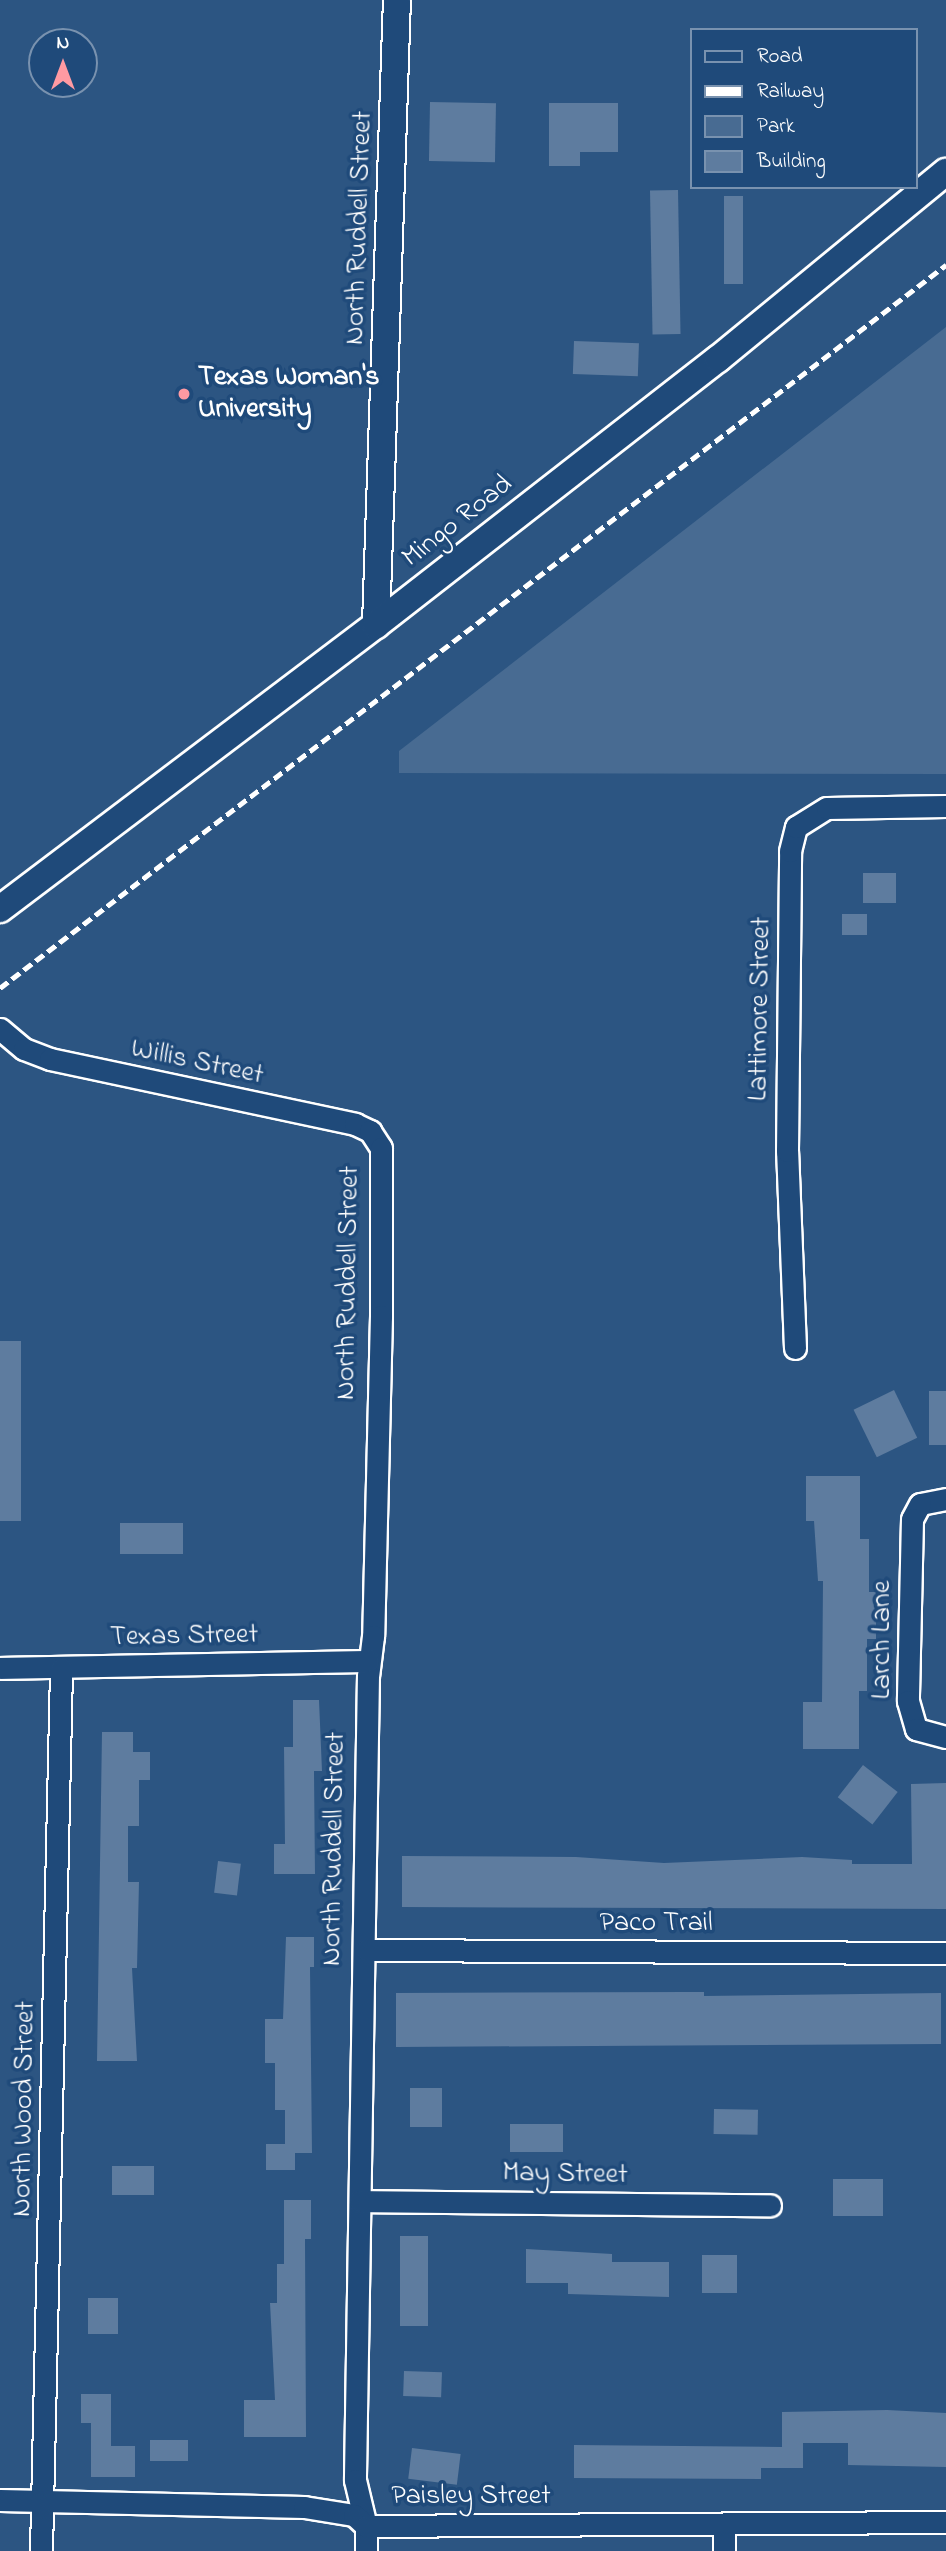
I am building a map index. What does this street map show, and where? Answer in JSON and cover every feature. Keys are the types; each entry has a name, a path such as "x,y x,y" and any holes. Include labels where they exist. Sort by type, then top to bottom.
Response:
{"street":[{"name":"North Ruddell Street","path":"376,625 397,0"},
{"name":"Mingo Road","path":"0,909 376,625 718,359 946,172"},
{"name":"Lattimore Street","path":"795,1348 787,1151 793,839 804,818 827,808 946,806"},
{"name":"Willis Street","path":"0,1029 24,1049 50,1059 355,1124 370,1131 381,1148"},
{"name":"North Ruddell Street","path":"366,2551 366,2526 355,2480 369,1661 373,1636 381,1316 381,1148"},
{"name":"Larch Lane","path":"946,1500 920,1504 912,1519 908,1701 916,1728 946,1737"},
{"name":"Texas Street","path":"0,1668 369,1661"},
{"name":"North Wood Street","path":"41,2551 53,2174 61,1668"},
{"name":"Paco Trail","path":"366,1950 946,1953"},
{"name":"May Street","path":"360,2201 769,2205"},
{"name":"Paisley Street","path":"0,2500 304,2507 354,2515 366,2526 946,2522"},
{"path":"724,2524 724,2551"}],"green space":[{"path":"946,327 946,774 399,773 399,751"}],"building":[{"path":"430,102 496,103 495,162 429,161"},
{"path":"549,103 618,103 618,152 580,152 580,166 549,166"},
{"path":"650,190 678,190 681,334 653,334"},
{"path":"724,196 743,196 743,284 724,284"},
{"path":"574,341 639,343 638,376 573,374"},
{"path":"863,873 896,873 896,903 863,903"},
{"path":"842,914 867,914 867,935 842,935"},
{"path":"0,1341 21,1341 21,1521 0,1521"},
{"path":"894,1390 917,1438 877,1457 854,1410"},
{"path":"929,1391 946,1391 946,1445 929,1445"},
{"path":"806,1476 860,1476 860,1539 869,1539 869,1592 876,1592 876,1639 867,1639 867,1691 859,1691 859,1749 803,1749 803,1702 822,1702 823,1581 818,1581 814,1521 806,1521"},
{"path":"120,1523 183,1523 183,1554 120,1554"},
{"path":"293,1700 319,1700 322,1771 314,1771 315,1874 274,1874 274,1844 285,1844 284,1747 293,1747"},
{"path":"102,1732 133,1732 133,1752 150,1752 150,1780 139,1780 139,1826 128,1826 128,1882 139,1882 137,1968 132,1968 137,2061 97,2061"},
{"path":"863,1765 898,1792 872,1824 838,1797"},
{"path":"946,1783 946,1909 402,1907 402,1856 576,1857 664,1863 802,1857 852,1860 852,1864 912,1864 911,1784"},
{"path":"218,1861 241,1864 237,1896 214,1893"},
{"path":"286,1937 314,1937 314,1967 310,1967 312,2153 295,2153 295,2170 266,2170 266,2144 285,2144 285,2110 275,2110 275,2063 265,2063 265,2019 283,2019"},
{"path":"704,1992 704,1996 941,1993 941,2044 396,2047 396,1993"},
{"path":"410,2088 442,2088 442,2127 410,2127"},
{"path":"714,2109 758,2110 758,2135 714,2134"},
{"path":"510,2124 563,2124 563,2152 510,2152"},
{"path":"112,2166 154,2166 154,2195 112,2195"},
{"path":"833,2179 883,2179 883,2216 833,2216"},
{"path":"284,2200 311,2200 311,2239 305,2239 306,2437 244,2437 244,2400 275,2400 270,2303 277,2303 277,2264 284,2264"},
{"path":"400,2236 428,2236 428,2326 400,2326"},
{"path":"526,2249 612,2254 612,2262 669,2262 669,2297 568,2294 568,2283 526,2283"},
{"path":"702,2255 737,2255 737,2293 702,2293"},
{"path":"88,2298 118,2298 118,2334 88,2334"},
{"path":"404,2371 442,2372 441,2397 403,2396"},
{"path":"81,2394 111,2394 111,2446 135,2446 135,2477 91,2477 91,2423 81,2423"},
{"path":"887,2410 946,2413 946,2467 848,2465 848,2443 803,2443 803,2468 761,2468 761,2479 574,2478 574,2445 782,2447 782,2412"},
{"path":"150,2440 188,2440 188,2461 150,2461"},
{"path":"412,2448 461,2454 457,2485 408,2479"}],"railway":[{"path":"0,988 946,265"}],"place":[{"name":"Texas Woman's University","path":"184,394"}]}
